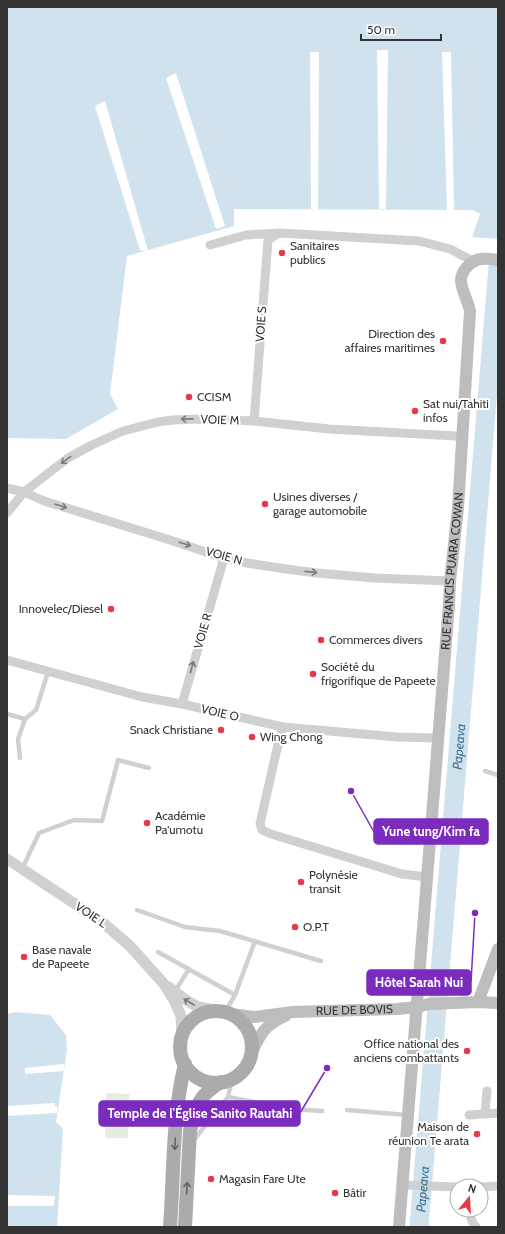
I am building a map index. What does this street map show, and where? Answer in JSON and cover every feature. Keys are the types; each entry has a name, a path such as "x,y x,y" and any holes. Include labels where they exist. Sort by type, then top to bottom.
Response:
{"main road":[{"path":"473,261 480,259 493,259"},
{"name":"RUE FRANCIS PUARA COWAN","path":"399,1227 450,581 458,508 461,439 470,311 461,281 464,271 473,261"},
{"path":"478,1002 498,950"},
{"name":"RUE DE BOVIS","path":"225,1013 254,1017 293,1012 417,1007 429,1004 478,1002 498,1003"},
{"path":"185,1227 192,1122 198,1102 208,1092 244,1070 250,1060 251,1054 251,1040 243,1023 225,1013 208,1012 194,1018 187,1026 182,1035 181,1053 184,1064 200,1079 214,1082 225,1081"},
{"name":"RUE DE BOVIS","path":"251,1054 265,1028 273,1022 293,1012"},
{"path":"170,1227 177,1117 184,1064"}],"street":[{"path":"210,245 246,234 280,233 419,241 450,249 473,261"},
{"name":"VOIE S","path":"254,421 268,240 280,233"},
{"name":"VOIE M","path":"7,513 24,492 68,458 123,431 146,424 173,420 254,421 329,429 456,436 461,439"},
{"name":"VOIE N","path":"7,488 24,492 44,501 224,558 286,569 375,578 450,581"},
{"name":"VOIE R","path":"182,704 224,558"},
{"name":"VOIE O","path":"7,660 142,697 182,704 283,727 397,737 438,738"},
{"path":"283,727 260,824 262,830 270,834 402,874 427,877"},
{"name":"VOIE L","path":"7,860 110,927 130,946 164,984"},
{"path":"164,984 196,1006 225,1013"},
{"path":"164,984 175,1002 181,1016 182,1035"},
{"path":"485,1114 486,1091"},
{"path":"470,1115 498,1113"},
{"path":"402,1185 449,1187"},
{"path":"471,1218 472,1222 476,1227"}],"lane":[{"path":"20,758 18,739 25,719 36,710 48,672"},
{"path":"7,714 25,719"},
{"path":"22,870 39,833 74,820 102,821 118,760 149,768"},
{"path":"485,772 498,776"},
{"path":"137,910 185,927 220,931 321,961"},
{"path":"225,1013 235,995 255,941"},
{"path":"158,952 235,995"},
{"path":"175,991 189,969"},
{"path":"190,1146 228,1097 230,1088 225,1081"},
{"path":"228,1097 291,1109 322,1111"},
{"path":"347,1110 408,1115"}],"shaded area":[{"path":"106,1093 129,1094 128,1138 105,1138"}],"water":[{"path":"7,7 498,7 498,239 472,237 480,214 473,210 234,209 234,226 127,256 110,394 118,409 66,439 7,438"},
{"path":"15,1012 50,1015 66,1035 67,1050 56,1122 63,1129 57,1227 7,1227 7,1014"}],"pier":[{"path":"377,50 388,50 386,209 379,209"},
{"path":"310,52 319,52 318,209 311,209"},
{"path":"442,52 451,52 454,210 447,210"},
{"path":"176,73 225,226 216,229 166,78"},
{"path":"105,101 148,251 140,250 95,106"},
{"path":"64,1064 64,1071 25,1074 25,1068"},
{"path":"55,1103 55,1106 57,1106 57,1113 7,1116 7,1106"},
{"path":"7,1195 55,1196 54,1206 7,1206"}],"waterway":[{"name":"Papeava","path":"419,1227 498,266"}],"place":[{"name":"Sanitaires publics","path":"282,253"},
{"name":"Direction des affaires maritimes","path":"443,341"},
{"name":"CCISM","path":"189,397"},
{"name":"Sat nui/Tahiti infos","path":"415,411"},
{"name":"Usines diverses / garage automobile","path":"265,504"},
{"name":"Innovelec/Diesel","path":"111,609"},
{"name":"Commerces divers","path":"321,640"},
{"name":"Société du frigorifique de Papeete","path":"313,674"},
{"name":"Snack Christiane","path":"221,730"},
{"name":"Wing Chong","path":"252,737"},
{"name":"Yune tung/Kim fa","path":"351,791"},
{"name":"Académie Pa'umotu","path":"147,823"},
{"name":"Polynésie transit","path":"301,882"},
{"name":"Hôtel Sarah Nui","path":"475,913"},
{"name":"O.P.T","path":"295,927"},
{"name":"Base navale de Papeete","path":"24,957"},
{"name":"Office national des anciens combattants","path":"467,1051"},
{"name":"Temple de l'Église Sanito Rautahi","path":"327,1068"},
{"name":"Maison de réunion Te arata","path":"477,1134"},
{"name":"Magasin Fare Ute","path":"211,1179"},
{"name":"Bâtir","path":"335,1193"}]}
